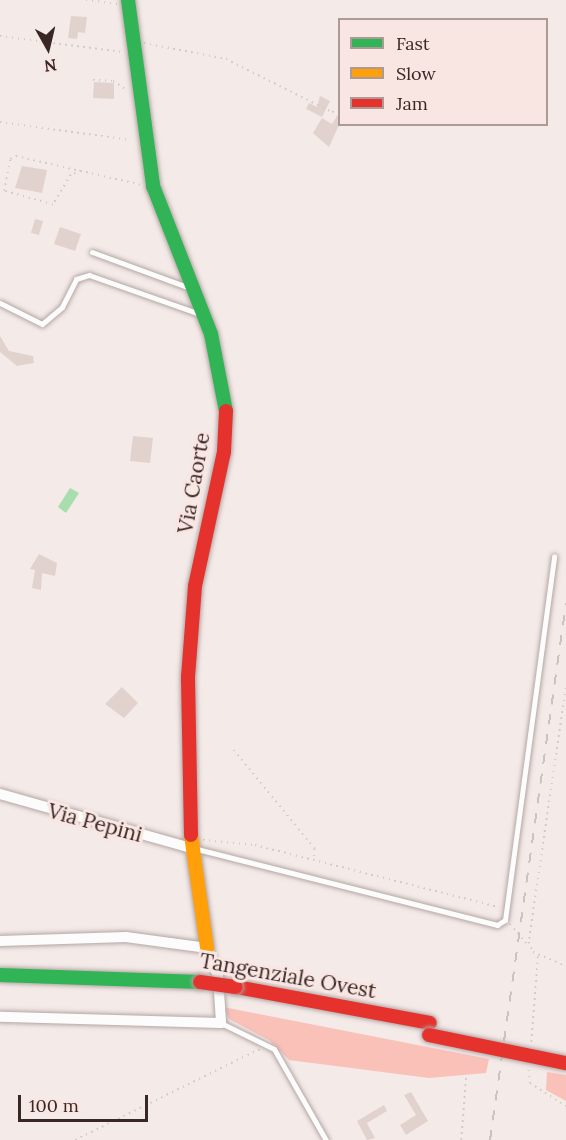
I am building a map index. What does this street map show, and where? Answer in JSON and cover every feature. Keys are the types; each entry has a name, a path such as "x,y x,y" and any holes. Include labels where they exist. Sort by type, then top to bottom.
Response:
{"main road":[{"name":"Via Caorte","path":"128,3 136,93 143,142 154,188 204,316 226,398 224,452 195,585 188,692 191,844 207,948"},
{"name":"Tangenziale Ovest","path":"0,975 200,987 566,1051"},
{"name":"Tangenziale Ovest","path":"0,987 200,987"},
{"name":"Tangenziale Ovest","path":"430,1029 566,1063"}],"street":[{"name":"Via Pepini","path":"0,794 191,844"},
{"path":"0,941 126,937 207,948 218,976 220,1023 0,1017"}],"lane":[{"path":"92,252 195,290"},
{"path":"0,303 42,324 62,307 76,279 89,275 204,316"},
{"path":"191,844 497,925 506,920 510,909 554,556"},
{"path":"220,1023 263,1039 286,1065 326,1140"}],"path":[{"path":"86,0 128,3"},
{"path":"0,36 226,59 332,112 338,109"},
{"path":"93,80 113,81 136,93"},
{"path":"0,122 143,142"},
{"path":"81,171 71,175 53,205 4,191 10,159 16,156 81,171 154,188"},
{"path":"531,948 566,688"},
{"path":"234,750 315,849 314,859"},
{"path":"191,844 255,845 510,909"},
{"path":"506,920 539,955 566,966"},
{"path":"531,1045 539,955"},
{"path":"75,1140 251,1058 260,1052 263,1039"},
{"path":"530,1066 530,1083 566,1106"},
{"path":"461,1140 466,1076"}],"shaded area":[{"path":"70,488 79,493 66,513 58,507"},
{"path":"223,1007 489,1059 486,1073 429,1078 289,1060 269,1040 229,1019"},
{"path":"547,1072 566,1075 566,1101 546,1090"}],"building":[{"path":"71,16 87,17 85,33 78,32 77,39 68,38"},
{"path":"94,82 114,83 114,99 93,98"},
{"path":"320,96 330,101 322,117 306,109 309,103 317,107"},
{"path":"338,115 339,126 329,147 313,133 322,118 332,124"},
{"path":"22,166 47,170 42,193 15,188"},
{"path":"35,219 43,221 39,235 31,233"},
{"path":"60,227 81,234 75,251 54,244"},
{"path":"0,336 9,351 33,356 34,363 17,366 0,352"},
{"path":"133,436 153,438 150,463 130,461"},
{"path":"39,554 57,563 55,576 42,573 41,590 32,588 35,570 30,569"},
{"path":"122,687 138,703 124,718 105,704"},
{"path":"411,1092 428,1121 406,1135 400,1125 416,1115 404,1095"},
{"path":"384,1105 387,1111 367,1123 375,1138 367,1140 357,1121"}],"railway":[{"path":"490,1140 566,603"}],"traffic: fast":[{"path":"128,0 153,186 211,334 226,411"},
{"path":"0,975 200,982"}],"traffic: slow":[{"path":"191,835 207,948"}],"traffic: jam":[{"path":"191,835 188,677 195,586 224,452 226,411"},
{"path":"200,982 236,987"},
{"path":"236,987 430,1023"},
{"path":"429,1035 566,1063"}]}
